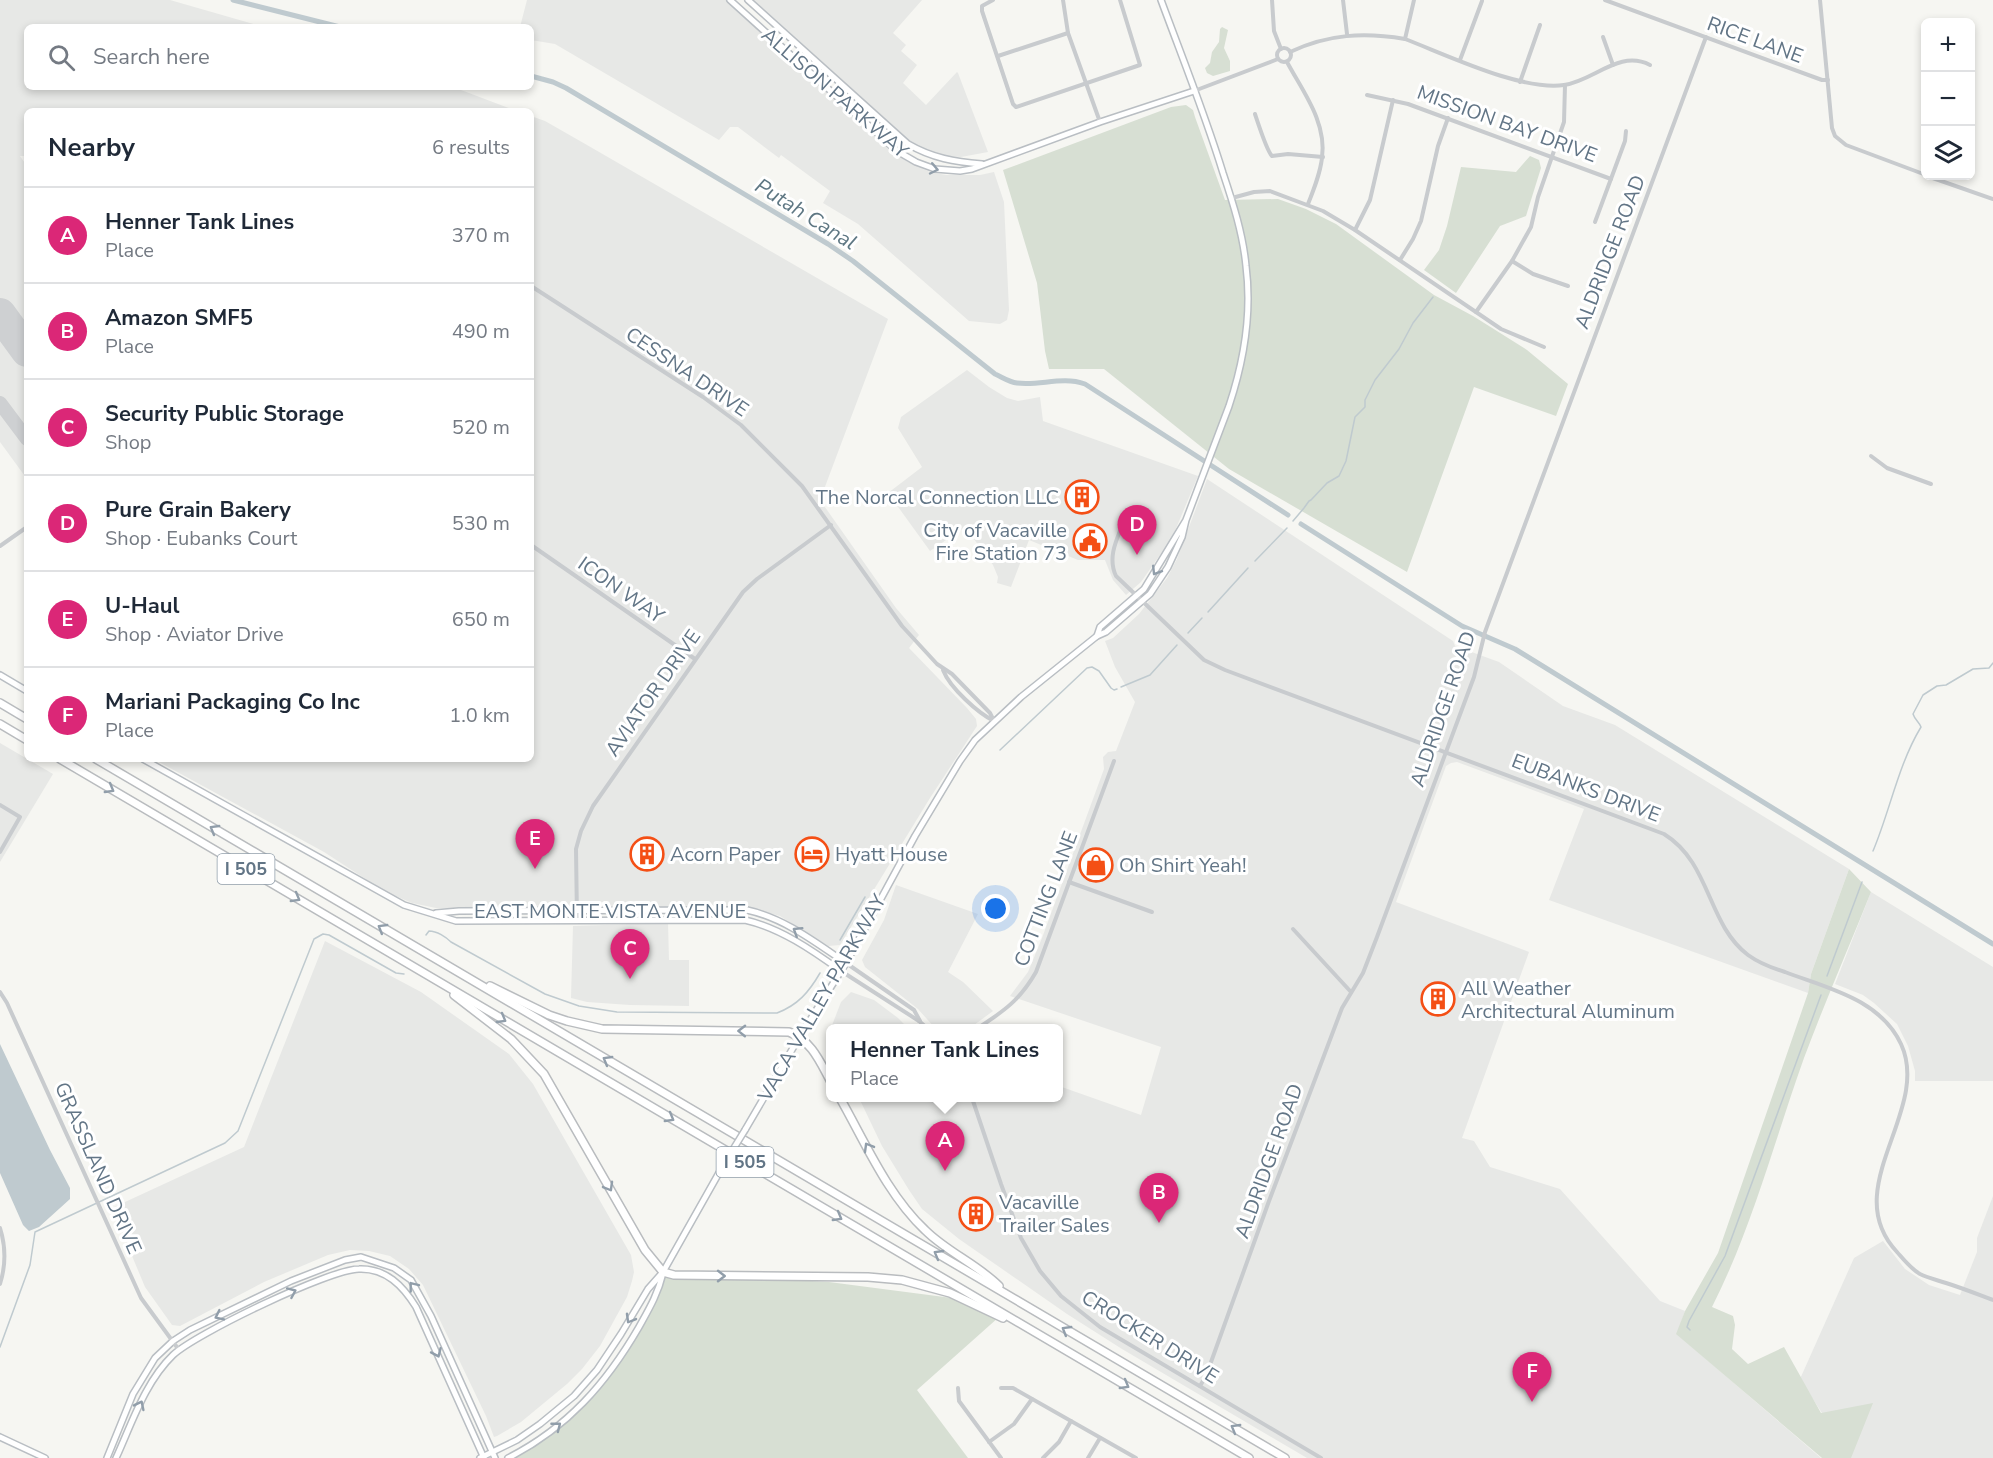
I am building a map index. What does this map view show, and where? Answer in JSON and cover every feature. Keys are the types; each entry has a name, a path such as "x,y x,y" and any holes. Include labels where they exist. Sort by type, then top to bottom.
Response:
{"highway":[{"path":"0,703 24,717"},
{"path":"0,724 24,738"},
{"name":"I 505","path":"65,762 1249,1458"},
{"name":"I 505","path":"101,762 1285,1458"},
{"path":"433,957 541,1012 585,1026 630,1030 789,1032 800,1036 811,1046 826,1073"},
{"path":"433,979 511,1039 544,1074 645,1250 663,1272 683,1275 868,1277 902,1280 950,1293 1057,1345"},
{"path":"842,1102 894,1193 913,1218 937,1241 994,1281 1007,1294"}],"street":[{"name":"ALLISON PARKWAY","path":"730,0 883,138 911,160 925,167 942,171 972,170 1100,122 1194,91"},
{"name":"ALLISON PARKWAY","path":"748,0 908,144 948,161 983,164"},
{"path":"993,0 985,3 982,11 1013,104 1016,107 1140,65 1120,0"},
{"path":"1063,0 1068,33 1100,122"},
{"name":"VACA VALLEY PARKWAY","path":"483,1457 494,1455 529,1432 574,1396 607,1357 648,1289 663,1272 724,1164 846,963 915,836 954,770 975,740 994,722 1069,657 1097,636 1100,627 1139,599 1186,520 1237,384 1247,320 1246,267 1241,233 1232,198 1161,0"},
{"path":"1272,0 1274,31 1281,49"},
{"path":"1343,0 1347,34"},
{"path":"1405,39 1414,0"},
{"name":"RICE LANE","path":"1605,0 1822,80 1828,80"},
{"path":"1820,0 1832,128 1835,136 1842,143 1921,173"},
{"path":"1460,60 1482,1"},
{"path":"1520,82 1540,25"},
{"path":"998,56 1068,33"},
{"path":"1290,52 1318,40 1347,34 1368,34 1405,39 1520,82 1532,84 1565,85 1631,60 1640,60 1650,65"},
{"path":"1603,37 1613,65"},
{"name":"ALDRIDGE ROAD","path":"1200,1386 1206,1376 1342,1008 1369,959 1474,677 1482,639 1706,37"},
{"path":"1281,49 1290,52"},
{"path":"1281,49 1277,53 1278,59 1281,62 1287,62"},
{"path":"1287,62 1290,52"},
{"path":"1194,91 1278,59"},
{"path":"1287,62 1319,120 1323,142 1323,157 1319,175 1308,204"},
{"path":"1476,312 1512,261 1531,227 1538,197 1564,122 1565,85"},
{"name":"MISSION BAY DRIVE","path":"1367,95 1393,100 1448,118 1611,179"},
{"path":"1355,230 1370,200 1393,100"},
{"path":"1255,114 1268,152 1272,156 1287,154 1323,157"},
{"path":"1400,260 1421,221 1438,146 1448,118"},
{"path":"1595,222 1625,141 1626,131"},
{"path":"1940,180 1993,199"},
{"path":"1232,198 1254,192 1270,191 1308,204 1355,230 1510,334 1544,347"},
{"path":"1512,261 1533,274 1568,286"},
{"name":"CESSNA DRIVE","path":"534,288 693,390 735,420 802,486 894,616 943,670 947,679 959,692 994,722"},
{"path":"1871,456 1887,468 1931,484"},
{"name":"AVIATOR DRIVE","path":"578,920 576,849 586,818 744,592 757,579 831,525"},
{"name":"EUBANKS DRIVE","path":"1122,526 1113,552 1113,569 1122,583 1204,660 1224,670 1664,834 1679,845 1693,861 1726,930 1745,952 1763,964 1857,1000 1879,1014 1902,1046 1908,1071 1907,1090 1880,1173 1878,1207 1881,1224 1894,1249 1914,1270 1993,1300"},
{"path":"0,546 24,529"},
{"name":"ICON WAY","path":"534,547 695,659"},
{"path":"0,675 24,689"},
{"name":"COTTING LANE","path":"985,1024 1008,1008 1022,994 1030,981 1114,761"},
{"name":"EAST MONTE VISTA AVENUE","path":"148,762 404,905 432,914 456,921 746,920 778,931 841,971"},
{"path":"0,805 20,817 0,852"},
{"path":"1069,882 1152,912"},
{"name":"EAST MONTE VISTA AVENUE","path":"432,914 459,911 747,910 770,916 846,963"},
{"path":"709,919 732,915 767,921 770,916"},
{"path":"1293,929 1351,992"},
{"path":"846,963 914,1011 923,1024"},
{"path":"841,971 920,1021"},
{"name":"GRASSLAND DRIVE","path":"0,992 141,1298 179,1350"},
{"name":"CROCKER DRIVE","path":"973,1102 1028,1253 1049,1283 1069,1304 1100,1327 1321,1458"},
{"path":"0,1228 4,1242 5,1270 0,1284"},
{"path":"107,1458 133,1394 156,1358 173,1341 190,1330 291,1281 345,1260 361,1257 384,1263 411,1280 494,1455"},
{"path":"116,1458 154,1377 179,1350 191,1341 329,1276 358,1269 381,1273 399,1284 416,1307 483,1457"},
{"name":"VACA VALLEY PARKWAY","path":"508,1458 557,1427 585,1403 602,1384 632,1339 659,1292 663,1272"},
{"path":"958,1388 959,1401 1001,1458"},
{"path":"1001,1388 1013,1388 1136,1458"},
{"path":"989,1442 1014,1424 1032,1398"},
{"path":"1043,1458 1059,1442 1071,1421"},
{"path":"0,1437 45,1458"},
{"path":"1088,1458 1100,1438"}],"shaded area":[{"path":"0,0 170,0 254,24 24,24 24,90 461,90 509,108 24,108 24,156 20,156 24,162 24,475 0,442"},
{"path":"527,0 726,0 893,152 908,162 930,172 946,175 980,175 994,172 1004,202 1009,310 1007,320 1000,324 969,321 858,224 823,203 830,191 781,155 779,158 738,127 730,127 719,140 555,44 534,40 534,24 521,24"},
{"path":"752,0 922,0 893,33 906,45 901,51 917,65 903,83 926,105 957,72 988,152 961,157 944,156 914,145"},
{"path":"1222,27 1228,30 1224,48 1230,61 1230,71 1213,76 1207,73 1205,68 1210,63 1212,52 1219,42"},
{"path":"1186,105 1193,110 1225,200 1278,199 1306,209 1336,224 1434,295 1527,350 1568,384 1556,416 1474,387 1407,572 1229,469 1104,369 1049,369 1037,283 1003,170 1171,107"},
{"path":"534,117 545,121 888,319 820,500 896,608 919,635 909,648 967,708 976,719 977,726 840,945 828,946 780,916 735,907 436,908 412,903 384,891 324,852 159,762 534,762"},
{"path":"1530,156 1539,160 1541,168 1526,216 1500,226 1456,293 1424,270 1439,250 1461,167 1516,172"},
{"path":"967,370 1007,398 1018,401 1040,397 1043,421 1198,476 1172,538 1141,582 1126,595 1113,580 1105,560 1078,560 1029,540 1011,587 997,583 998,577 993,565 965,527 930,551 888,493 922,467 898,428 901,417"},
{"path":"1207,479 1453,641 1455,646 1499,662 1563,706 1615,725 1849,869 1811,974 1808,993 1549,900 1584,809 1457,762 1446,766 1396,902 1529,952 1462,1138 1474,1141 1490,1167 1560,1189 1660,1301 1685,1311 1677,1334 1821,1458 1307,1458 1067,1314 959,1239 922,1209 882,1146 861,1102 1063,1102 1063,1087 1141,1115 1161,1047 1010,996 1028,972 1042,938 1104,769 1103,757 1108,752 1116,751 1135,702 1115,667 1105,641 1113,638 1139,614 1167,578 1177,559"},
{"path":"0,743 24,757 24,762 32,762 53,774 0,862"},
{"path":"1849,869 1871,892 1804,1058 1739,1247 1712,1307 1733,1316 1735,1325 1732,1349 1748,1364 1784,1347 1821,1413 1873,1403 1851,1458 1822,1458 1676,1334 1685,1311 1718,1253 1808,993 1811,974"},
{"path":"896,885 978,914 948,972 963,982 993,1011 975,1024 931,1024 918,1009 865,967 862,960 884,920"},
{"path":"1871,892 1993,967 1993,1081 1915,1081 1915,1071 1908,1046 1897,1024 1863,995 1835,984"},
{"path":"668,923 669,960 689,960 689,1006 630,1005 587,1002 571,998 573,926"},
{"path":"325,941 421,992 509,1054 533,1084 631,1255 634,1272 627,1297 600,1346 567,1384 521,1422 497,1436 494,1437 423,1285 409,1269 390,1256 369,1251 350,1250 328,1255 264,1282 180,1326 172,1325 145,1287 112,1208 244,1147"},
{"path":"851,992 874,1000 904,1024 833,1024 841,1002"},
{"path":"0,1044 70,1188 70,1199 39,1227 29,1231 23,1225 0,1173"},
{"path":"1993,1196 1993,1458 1851,1458 1800,1379 1854,1258 1883,1241 1905,1269 1929,1285 1960,1295 1977,1252 1977,1238"},
{"path":"663,1272 829,1282 952,1298 999,1317 917,1390 968,1458 508,1458 571,1415 608,1376 659,1292"}],"waterway":[{"name":"Putah Canal","path":"233,0 328,24"},
{"name":"Putah Canal","path":"534,77 566,88 828,244 853,261 995,374 1017,383 1068,381 1085,384 1288,515"},
{"path":"1293,521 1327,483 1339,476 1346,461 1355,417 1365,407 1365,400 1375,380 1399,349 1413,323 1433,297"},
{"path":"1301,524 1462,626 1515,649 1993,944"},
{"path":"1255,561 1287,528"},
{"path":"1208,612 1248,568"},
{"path":"1188,633 1202,618"},
{"path":"1121,687 1150,675 1177,645"},
{"path":"1873,851 1900,772 1921,727 1913,714 1923,695 1973,669 1989,668 1993,663"},
{"path":"1000,750 1087,668 1092,667 1099,671 1111,688 1117,689"},
{"path":"1827,976 1862,882"},
{"path":"840,940 865,897"},
{"path":"426,935 429,931 435,932 545,994 579,1006 617,1012 777,1013 802,997 820,973"},
{"path":"0,1347 30,1265 35,1232 225,1143 238,1131 314,939 323,934 329,935 396,973 404,974"},
{"path":"1690,1330 1687,1327 1689,1321 1725,1256 1821,995"}],"taxiway":[{"path":"0,403 24,435"}],"runway":[{"path":"0,314 24,347"}],"place":[{"name":"The Norcal Connection LLC","path":"1082,497"},
{"name":"City of Vacaville Fire Station 73","path":"1090,541"},
{"name":"Pure Grain Bakery","path":"1137,555"},
{"name":"Acorn Paper","path":"647,854"},
{"name":"Hyatt House","path":"812,854"},
{"name":"Oh Shirt Yeah!","path":"1096,865"},
{"name":"U-Haul","path":"535,869"},
{"name":"Security Public Storage","path":"630,979"},
{"name":"All Weather Architectural Aluminum","path":"1438,999"},
{"name":"Henner Tank Lines","path":"945,1171"},
{"name":"Vacaville Trailer Sales","path":"976,1214"},
{"name":"Amazon SMF5","path":"1159,1223"},
{"name":"Mariani Packaging Co Inc","path":"1532,1402"}]}
